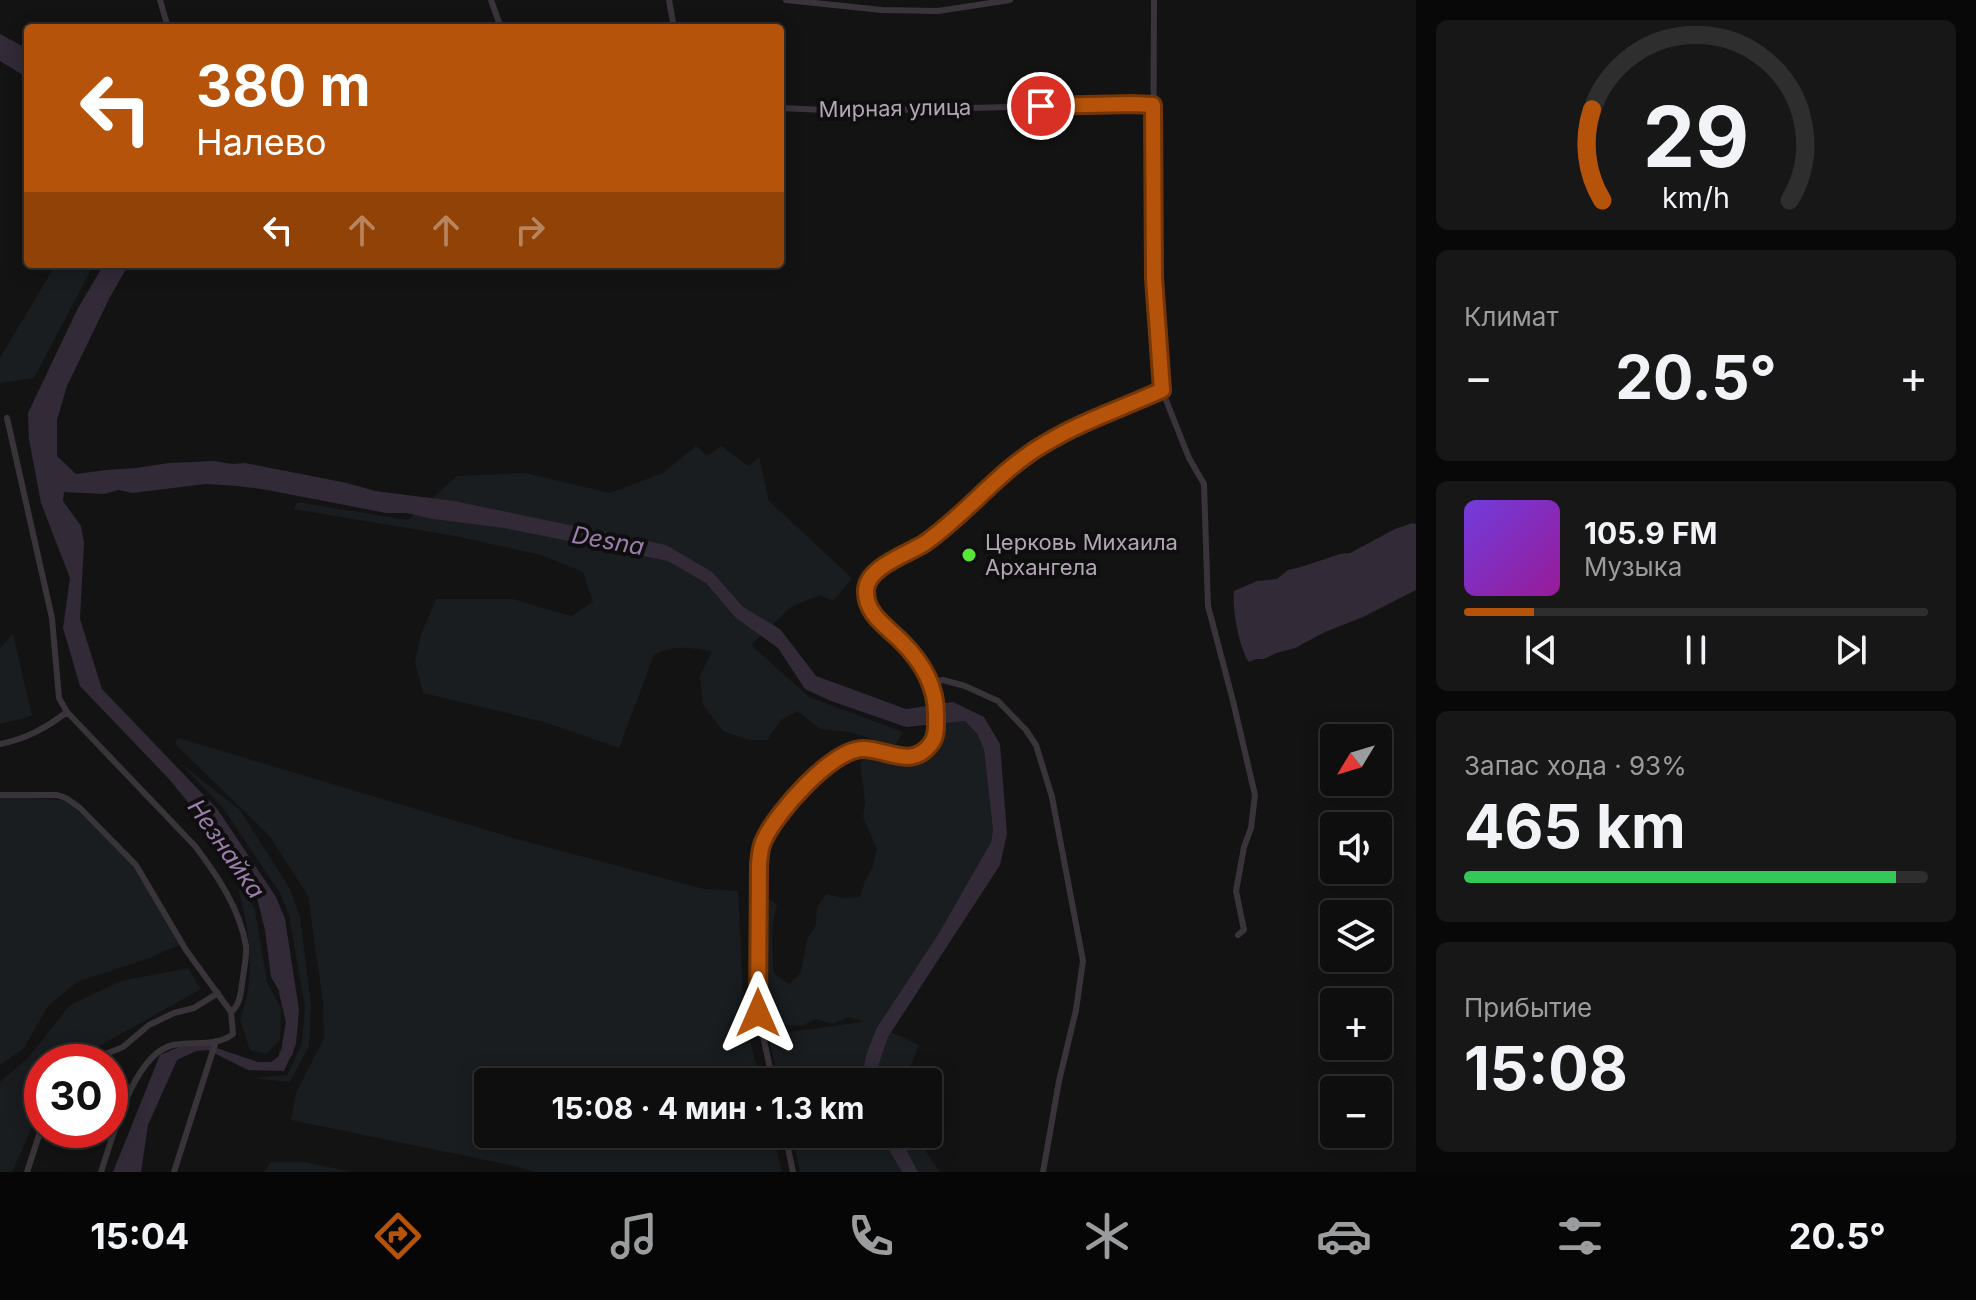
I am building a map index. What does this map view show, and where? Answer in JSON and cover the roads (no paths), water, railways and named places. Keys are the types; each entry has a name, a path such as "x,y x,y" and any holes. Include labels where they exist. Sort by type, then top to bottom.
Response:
{"street":[{"path":"160,0 167,24"},
{"path":"491,0 500,24"},
{"path":"669,0 673,24"},
{"path":"786,0 882,10 938,11 1010,0"},
{"path":"1154,0 1154,278 1162,390 1189,458 1204,484 1208,606 1255,795 1251,828 1244,847 1236,891 1244,930 1238,935"},
{"name":"Мирная улица","path":"784,108 849,111 1153,105"},
{"path":"770,1068 758,1013 759,864 762,843 785,808 832,760 845,752 863,749 912,757 922,755 935,739 937,702 931,683 902,641 877,621 866,591 869,578 936,535 1018,462 1046,443 1162,390"},
{"path":"7,418 52,618 59,698 67,712 195,846 212,868 234,908 246,948 237,1007 231,1012"},
{"path":"931,683 943,680 998,701 1036,745 1052,797 1083,961 1043,1172"},
{"path":"0,744 19,740 47,727 67,712"},
{"path":"0,795 57,795 80,808 136,865 186,950 231,1012 233,1034 225,1040 216,1044 170,1046 148,1060 134,1081 101,1172"},
{"path":"127,1044 149,1025 194,1008 218,993"},
{"path":"174,1172 216,1044"},
{"path":"27,1172 35,1148"},
{"path":"788,1148 793,1172"}],"water":[{"path":"0,34 24,47 24,76 0,61"},
{"name":"Desna","path":"102,268 127,268 67,386 57,420 57,456 76,474 169,463 245,463 375,491 454,501 666,545 712,572 743,607 780,629 816,676 906,709 953,702 984,717 1000,744 1007,834 1000,865 888,1037 877,1068 864,1068 876,1029 939,933 991,842 993,830 984,750 978,735 965,721 906,727 805,689 778,648 736,618 706,583 668,561 504,528 406,513 386,513 237,486 206,484 132,493 119,490 104,494 64,492 63,501 81,526 84,543 80,619 102,689 218,810 276,897 285,919 299,1010 296,1044 284,1071 248,1070 208,1050 196,1051 177,1060 148,1125 141,1172 113,1172 123,1148 128,1148 128,1135 160,1055 179,1047 207,1045 258,1062 271,1062 286,1051 292,1025 288,1006 271,977 265,930 255,890 244,871 169,779 80,686 63,628 70,578 41,503 29,439 28,413 77,310"},
{"path":"1412,523 1416,524 1416,590 1295,648 1249,662 1237,628 1234,591 1257,581 1277,579 1288,570 1350,553"},
{"path":"888,1148 905,1148 918,1172 902,1172"}],"waterway":[{"name":"Незнайка","path":"285,992 292,1022 285,1055"}],"place":[{"name":"Церковь Михаила Архангела","path":"969,555"}]}
